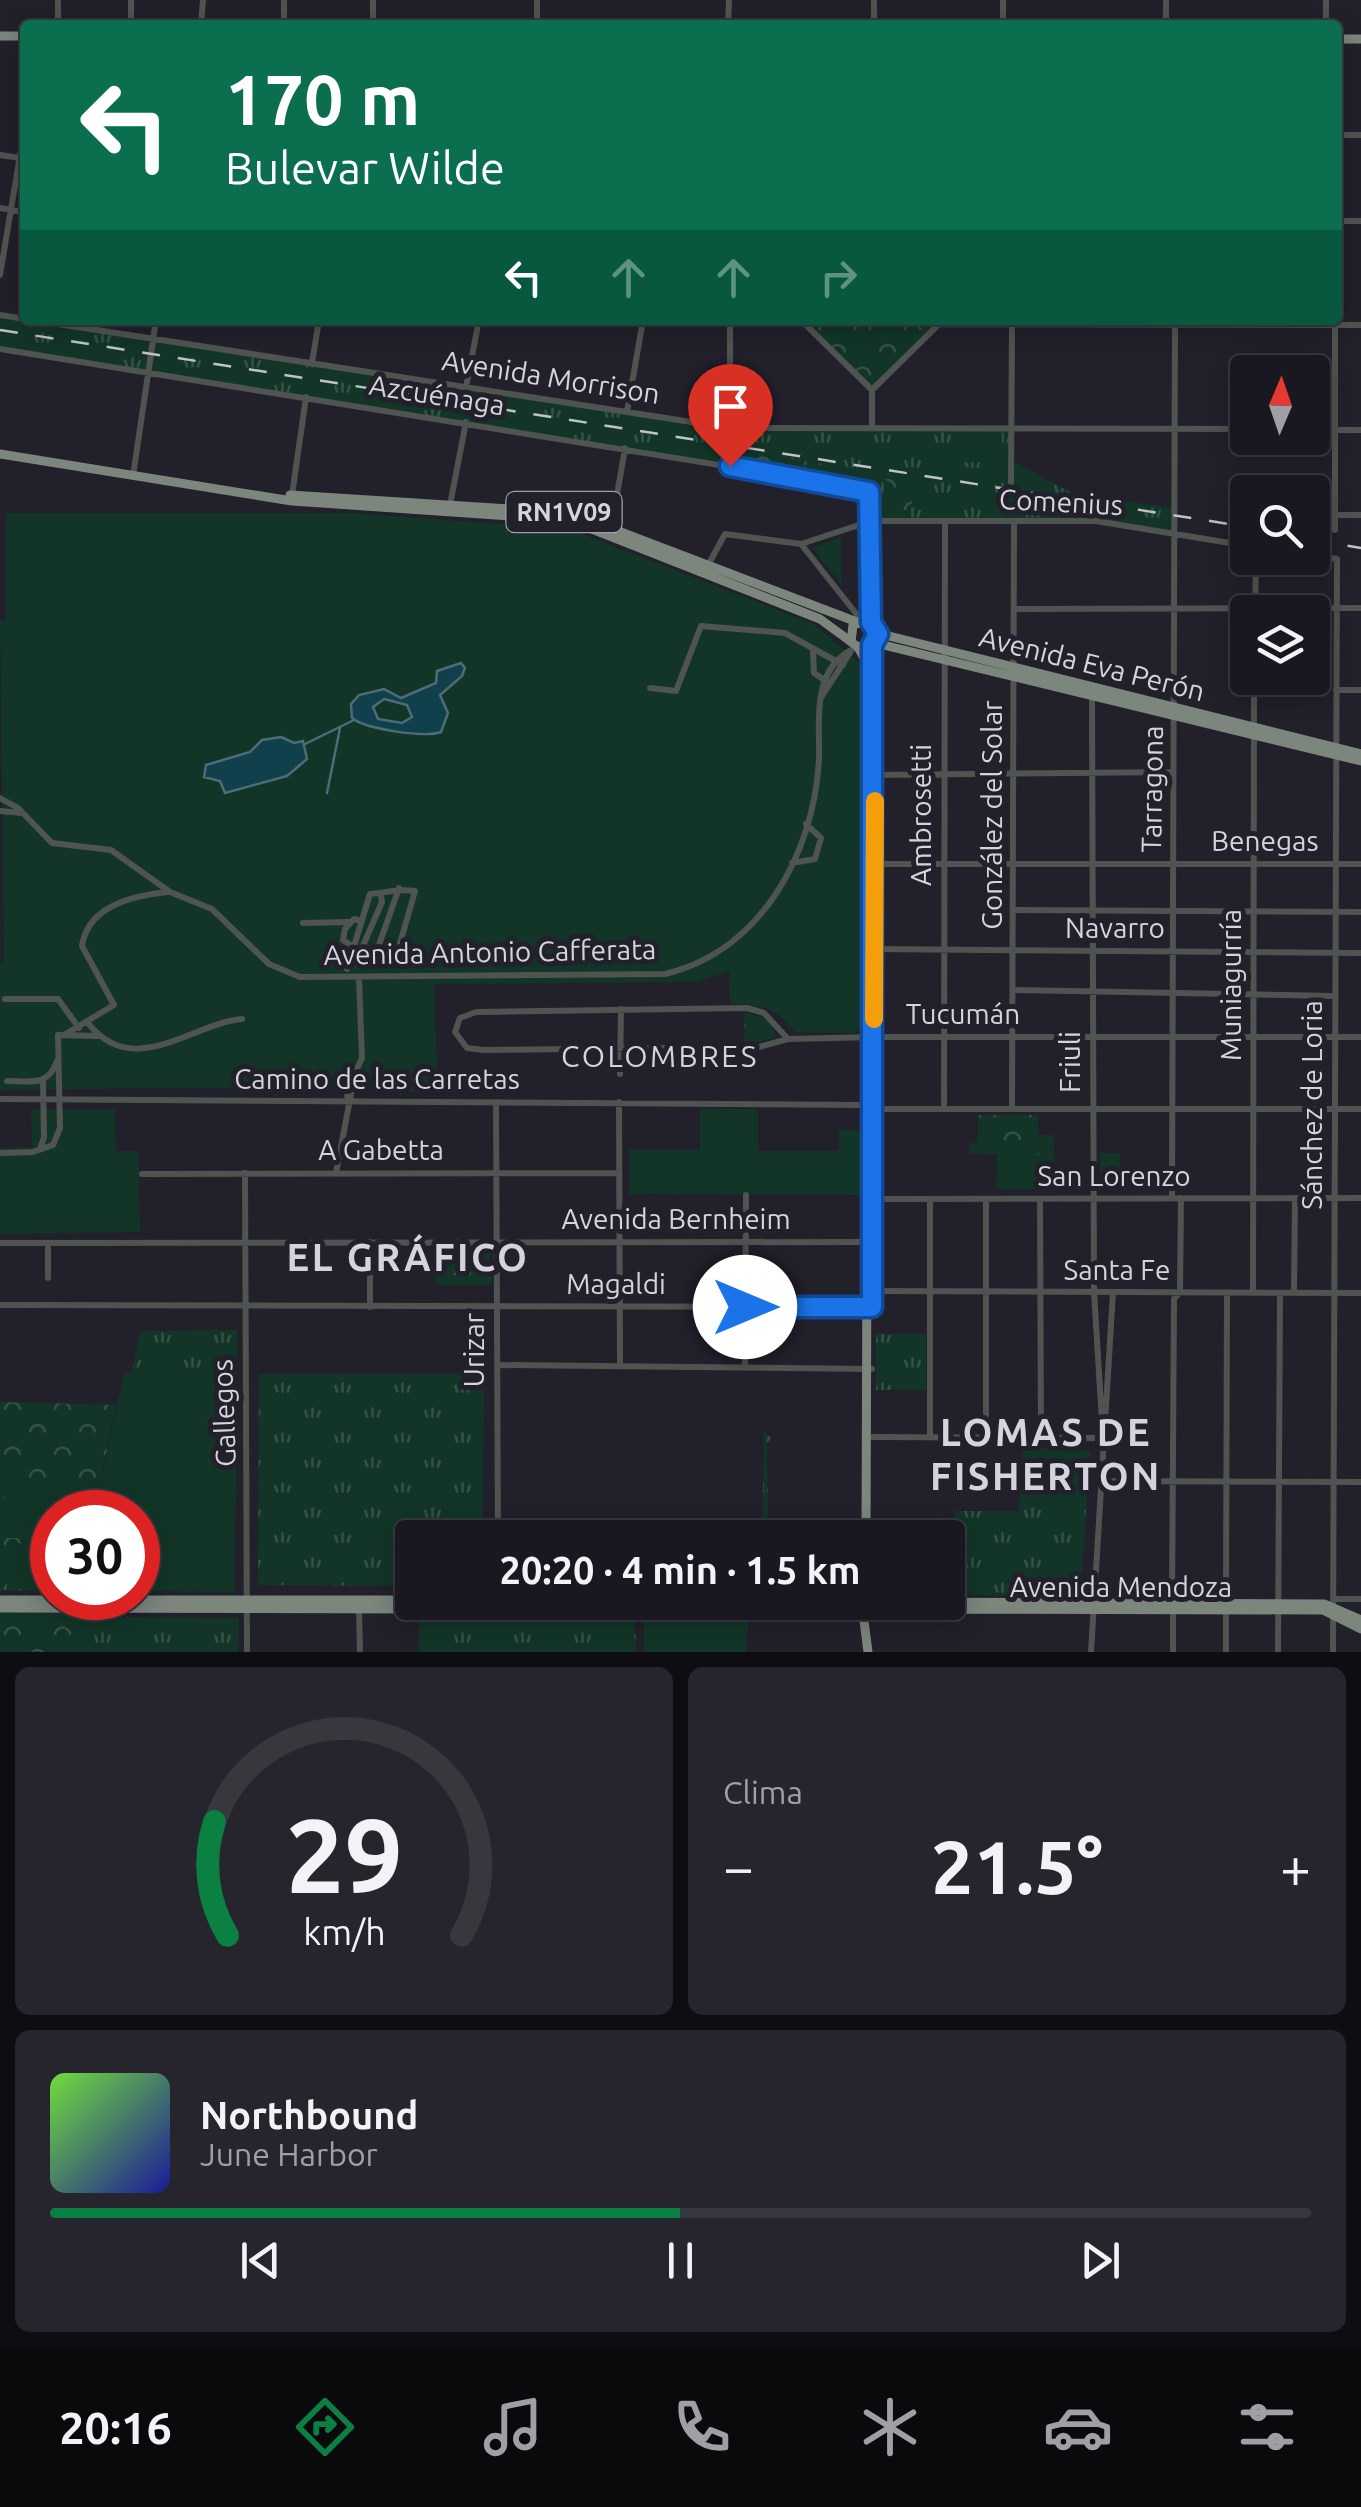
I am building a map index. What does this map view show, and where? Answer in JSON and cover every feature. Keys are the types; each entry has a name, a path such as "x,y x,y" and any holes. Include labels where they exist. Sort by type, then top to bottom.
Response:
{"main road":[{"name":"Avenida Eva Perón","path":"0,454 252,494 556,511 611,530 820,619 854,646"},
{"name":"Avenida Eva Perón","path":"706,569 865,622 886,635 945,654 1361,758"},
{"path":"869,1520 873,644 865,622 850,632 854,646 869,667 872,775"},
{"name":"Avenida Eva Perón","path":"873,644 945,654"},
{"name":"RN1V09","path":"854,646 873,644"},
{"path":"869,1307 870,1242"},
{"path":"869,1370 870,1520"},
{"path":"0,1600 30,1600"},
{"path":"160,1601 248,1604"},
{"path":"359,1604 395,1601"},
{"name":"Avenida Mendoza","path":"965,1604 1093,1606"},
{"path":"0,1608 395,1605"},
{"path":"1334,1605 1361,1629"},
{"name":"Avenida Mendoza","path":"965,1608 1334,1605 1361,1620"},
{"path":"864,1620 868,1652"},
{"path":"868,1631 872,1620"}],"street":[{"path":"0,276 20,164"},
{"path":"0,208 20,211"},
{"name":"Avenida Morrison","path":"61,325 730,428 1230,430"},
{"path":"133,476 155,325"},
{"path":"312,363 318,325"},
{"path":"466,387 477,325"},
{"path":"627,412 641,325"},
{"path":"730,325 730,466"},
{"path":"810,325 872,390 872,428"},
{"path":"872,390 934,325"},
{"path":"1011,482 1012,325"},
{"name":"Tarragona","path":"1173,1652 1174,1299 1180,1292 1173,1109 1175,325"},
{"path":"1335,325 1335,530"},
{"name":"Azcuénaga","path":"0,349 867,490 871,521"},
{"path":"292,498 306,397"},
{"path":"449,507 466,422"},
{"path":"1330,430 1361,430"},
{"path":"611,530 625,448"},
{"path":"1335,515 1361,516"},
{"path":"865,622 870,602 871,521"},
{"name":"Comenius","path":"801,544 871,521 1096,521 1230,543"},
{"name":"Ambrosetti","path":"944,521 944,1109"},
{"name":"González del Solar","path":"1012,1109 1016,910 1014,521"},
{"path":"706,569 724,534 801,544 865,622"},
{"name":"Sánchez de Loria","path":"1330,558 1337,559 1333,1652"},
{"path":"1330,608 1361,608"},
{"path":"1015,609 1230,609"},
{"path":"650,688 676,691 700,626 797,637 813,651 840,662"},
{"name":"Avenida Antonio Cafferata","path":"0,798 10,802 52,843 111,850 170,892 212,909 256,954 285,972 360,980 665,974 689,968 740,940 774,896 792,863 806,824 819,758 817,723 822,697 840,662 854,646"},
{"path":"813,651 814,674 827,683"},
{"path":"1336,690 1361,690"},
{"name":"Friuli","path":"1091,691 1094,1292 1103,1438"},
{"name":"Muniagurría","path":"1253,1293 1254,695"},
{"path":"872,775 1173,772"},
{"path":"2,814 10,802"},
{"path":"2,814 23,814"},
{"path":"792,863 814,859 820,851 821,838 806,824"},
{"name":"Benegas","path":"872,864 1361,864"},
{"path":"144,894 152,880"},
{"path":"373,962 399,888"},
{"path":"342,979 370,894 381,896 399,888 417,895 399,947 373,962 356,963 347,969"},
{"path":"64,1035 114,1006 86,956 82,939 103,912 144,894 170,892"},
{"path":"356,963 381,896"},
{"path":"1016,910 1361,912"},
{"path":"303,923 361,920"},
{"path":"348,922 343,940 352,946"},
{"name":"Navarro","path":"871,949 1361,953"},
{"path":"336,1173 348,1102 362,1058 360,980"},
{"path":"1014,990 1334,996"},
{"path":"5,999 58,999 79,1028"},
{"path":"620,1074 620,1009 747,1008 764,1012 788,1039"},
{"name":"Tucumán","path":"620,1009 469,1012 460,1018 455,1032 472,1050 759,1048 788,1039 871,1037 1361,1037"},
{"path":"0,1152 40,1150 53,1145 60,1128 58,1035 98,1036 120,1045 152,1047 242,1019"},
{"path":"88,1023 98,1036"},
{"path":"6,1081 43,1082 58,1068"},
{"path":"40,1150 44,1137 43,1082"},
{"name":"Camino de las Carretas","path":"0,1099 619,1102 944,1109 1361,1109"},
{"name":"Urizar","path":"496,1102 498,1520"},
{"path":"619,1102 620,1366"},
{"name":"Gallegos","path":"245,1173 247,1652"},
{"name":"A Gabetta","path":"142,1174 619,1173"},
{"path":"745,1368 746,1195"},
{"path":"1294,1293 1295,1198"},
{"name":"San Lorenzo","path":"870,1199 1361,1198"},
{"path":"930,1199 930,1437"},
{"path":"986,1199 986,1437"},
{"path":"1040,1199 1042,1438"},
{"path":"370,1242 370,1307"},
{"name":"Avenida Bernheim","path":"0,1243 870,1242"},
{"path":"48,1243 48,1278"},
{"name":"Santa Fe","path":"872,1291 1361,1293"},
{"path":"1091,1652 1113,1292"},
{"path":"1226,1652 1227,1293"},
{"path":"1278,1652 1280,1293"},
{"name":"Magaldi","path":"0,1305 869,1307"},
{"path":"497,1365 869,1370"},
{"path":"872,1437 1103,1438"},
{"path":"1102,1482 1361,1482"},
{"path":"1334,1605 1361,1600"},
{"path":"359,1604 360,1652"}],"green space":[{"path":"0,315 20,318 20,325 65,325 730,428 1012,429 1012,461 1076,495 1175,508 1175,535 1096,521 871,521 869,492 0,349"},
{"path":"806,325 938,325 872,390"},
{"path":"955,433 1002,434 1001,463 955,462"},
{"path":"739,451 916,478 909,519 881,519 887,480 874,477 862,484 748,466 738,457"},
{"path":"6,513 353,513 569,529 814,624 865,668 862,1027 854,1033 795,1032 767,1009 730,1004 729,971 697,982 434,984 438,1093 321,1087 0,1090 0,962 4,962 0,621 6,620"},
{"path":"841,537 841,584 812,548"},
{"path":"745,1012 768,1020 777,1037 744,1045"},
{"path":"31,1109 115,1109 116,1151 139,1151 140,1232 0,1234 0,1148 32,1147"},
{"path":"700,1109 758,1109 758,1151 839,1151 839,1130 861,1130 861,1195 629,1194 629,1150 700,1150"},
{"path":"978,1115 1038,1115 1038,1135 1054,1135 1054,1155 969,1154 970,1143 978,1143"},
{"path":"1100,1153 1120,1153 1119,1189 1100,1189"},
{"path":"997,1154 1054,1155 1053,1190 996,1189"},
{"path":"436,1244 489,1245 492,1285 436,1285"},
{"path":"237,1330 237,1374 132,1373 140,1331"},
{"path":"876,1334 926,1334 926,1390 876,1390"},
{"path":"124,1373 237,1374 235,1592 160,1591 160,1490 99,1490"},
{"path":"259,1374 484,1374 483,1520 395,1520 395,1586 258,1585"},
{"path":"0,1402 116,1405 99,1490 30,1490 30,1591 0,1591"},
{"path":"764,1431 772,1439 767,1442 768,1520 762,1520"},
{"path":"1023,1447 1090,1451 1081,1591 1076,1596 965,1595 965,1520 955,1520 955,1511 1019,1511"},
{"path":"5,1490 30,1490 30,1538 4,1538"},
{"path":"7,1543 30,1544 30,1589 7,1589"},
{"path":"0,1612 30,1612 30,1620 76,1620 76,1652 0,1652"},
{"path":"239,1618 238,1652 76,1652 76,1620"},
{"path":"419,1620 635,1620 636,1652 419,1652"},
{"path":"748,1620 747,1652 644,1652 644,1621"}],"water":[{"path":"461,663 465,668 462,676 440,695 448,713 441,732 395,731 352,718 351,704 359,695 384,689 401,698 436,683 437,671","holes":["384,699 407,705 412,717 402,723 378,719 373,707"]},
{"path":"281,737 294,743 303,741 307,759 287,776 225,793 220,781 204,777 206,765 250,752 262,740"}],"waterway":[{"path":"305,744 354,720"},
{"path":"327,793 340,728"}],"railway":[{"path":"0,330 1230,524"},
{"path":"1330,543 1361,548"}],"slow traffic":[{"path":"874,1019 875,801"}],"district":[{"name":"COLOMBRES","path":"660,1057"},
{"name":"EL GRÁFICO","path":"408,1258"},
{"name":"LOMAS DE FISHERTON","path":"1046,1455"}],"route":[{"path":"730,466 856,486 869,492 871,622 878,634 872,645 875,808 872,1307 745,1307"}]}
